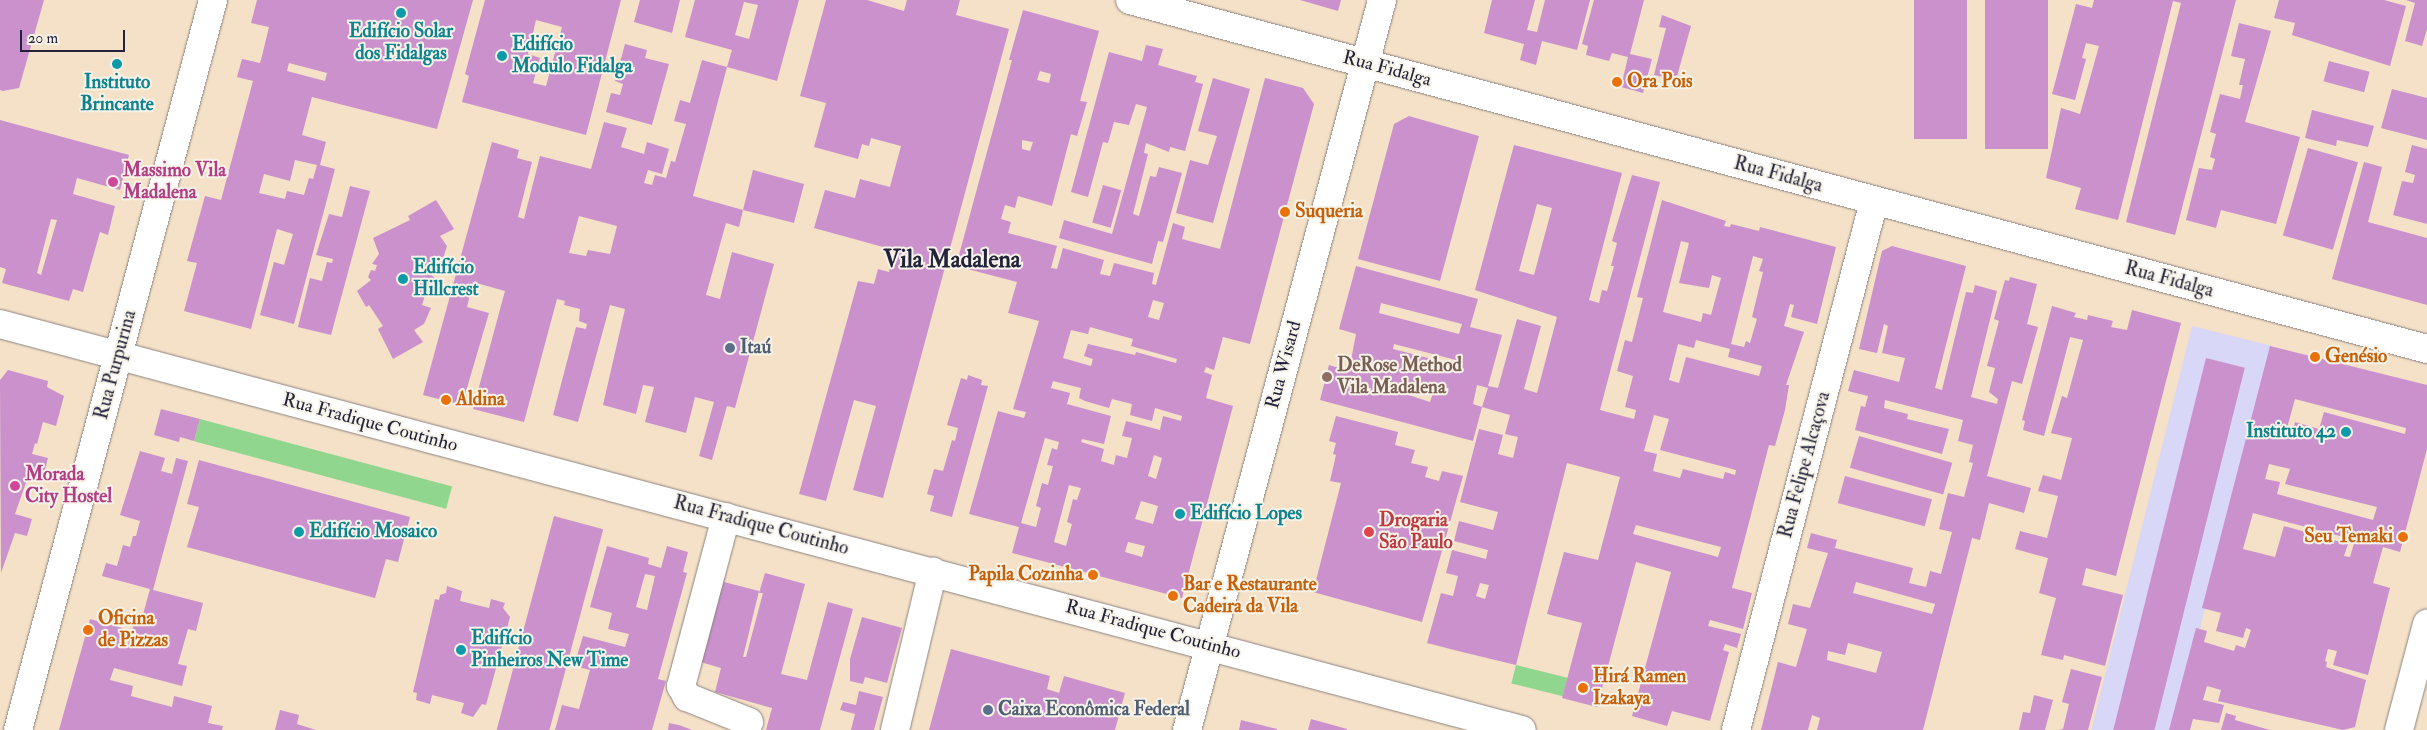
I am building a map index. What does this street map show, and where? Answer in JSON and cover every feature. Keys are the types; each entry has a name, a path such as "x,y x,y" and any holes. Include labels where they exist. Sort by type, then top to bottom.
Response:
{"street":[{"name":"Rua Purpurina","path":"18,730 213,0"},
{"name":"Rua Fidalga","path":"1130,0 2427,349"},
{"name":"Rua Wisard","path":"1187,730 1382,0"},
{"name":"Rua Felipe Alcaçova","path":"1736,730 1874,201"},
{"name":"Rua Fradique Coutinho","path":"0,324 933,571 1522,730"},
{"path":"726,517 681,686 687,697 749,722"},
{"path":"895,730 933,571"},
{"path":"2399,730 2427,624"}],"shaded area":[{"path":"2192,326 2271,346 2175,730 2091,730"}],"green space":[{"path":"200,419 452,487 446,509 194,441"},
{"path":"1516,665 1567,678 1563,696 1511,683"}],"building":[{"path":"0,0 44,0 19,88 3,91 0,90"},
{"path":"257,0 473,0 437,129 312,97 302,135 326,142 320,165 335,169 294,324 260,315 274,262 284,265 293,234 277,229 251,329 184,311 197,263 187,261 205,196 221,200 253,81 237,77 242,59 260,63 269,27 251,23","holes":["289,63 327,73 325,81 287,71","295,160 317,165 313,179 309,178 304,195 287,191 285,199 259,193 264,174 290,181"]},
{"name":"Edifício Modulo Fidalga","path":"485,0 621,0 586,135 462,102 469,76 465,74","holes":["536,20 562,27 546,86 533,83 540,58 528,54"]},
{"path":"640,0 680,0 672,33 634,22"},
{"path":"695,0 799,0 777,81 727,67 732,50 685,37","holes":["744,2 758,5 749,39 735,35"]},
{"path":"826,0 867,0 904,11 907,0 960,0 956,15 1009,29 883,498 853,490 876,406 854,400 826,501 799,494 858,281 874,284 878,269 889,272 894,250 814,228 825,190 855,198 860,179 890,187 901,146 871,138 869,146 862,144 858,159 814,147 826,103 800,96"},
{"path":"1300,0 1341,0 1338,11"},
{"path":"1492,0 1535,0 1527,30 1537,32 1545,0 1590,0 1577,50 1542,41 1536,65 1520,60 1524,44 1484,33"},
{"path":"1594,0 1644,0 1630,54 1652,59 1643,93 1621,87 1628,57 1612,53 1609,61 1586,55 1588,46 1582,44"},
{"path":"1914,0 1967,0 1967,139 1914,139"},
{"path":"1985,0 2048,0 2048,149 1985,149"},
{"path":"2094,0 2236,0 2175,235 2126,222 2181,3 2173,1 2118,220 2075,209 2081,188 2046,178 2061,108 2080,114 2099,46 2086,43 2082,58 2086,59 2075,100 2052,94 2076,4 2092,8"},
{"path":"2279,0 2384,0 2406,6 2390,66 2292,35 2295,23 2274,18"},
{"path":"2406,0 2427,0 2427,29 2422,46 2405,41 2415,3"},
{"path":"1023,10 1099,31 1080,101 1087,102 1077,136 1071,134 1052,206 1018,196 1015,208 1005,205 1001,219 1011,222 1008,233 1057,246 1051,268 1057,269 1063,248 1104,260 1100,274 1110,276 1114,263 1154,273 1152,284 1156,285 1173,223 1185,227 1182,239 1220,249 1265,78 1303,88 1314,104 1250,344 1223,337 1214,370 1206,367 1204,372 1212,375 1206,398 1233,406 1182,598 1012,553 1019,527 969,514 998,411 1024,418 1026,412 1013,409 1039,321 1008,313 1017,282 956,266 1012,60 1009,60","holes":["1040,71 1051,74 1049,83 1037,80","1022,140 1033,142 1030,151 1022,149","1153,300 1164,303 1159,320 1148,317","1090,327 1133,339 1131,346 1177,359 1176,363 1136,352 1135,355 1088,344 1084,356 1093,359 1091,366 1063,358 1071,330 1088,334","1053,381 1081,388 1079,398 1109,408 1112,399 1132,404 1130,415 1152,421 1155,408 1182,416 1181,421 1163,416 1160,430 1126,421 1122,436 1132,438 1127,458 1116,455 1114,465 1101,461 1104,449 1081,442 1082,439 1104,444 1111,416 1067,404 1070,393 1051,388","1045,438 1059,442 1057,450 1052,448 1047,465 1053,466 1048,485 1042,483 1036,506 1041,508 1036,527 1021,523","1154,455 1162,458 1156,479 1148,476","1069,485 1081,488 1077,500 1073,499 1067,522 1072,524 1066,546 1054,542","1141,501 1158,506 1153,524 1135,519","1128,542 1145,546 1142,557 1125,552"]},
{"path":"1662,15 1691,26 1676,80 1654,75 1666,28 1659,27"},
{"path":"2239,23 2271,31 2245,122 2300,137 2276,224 2221,210 2216,228 2186,220 2199,168 2212,170 2215,159 2210,157 2216,134 2210,132 2220,94 2240,99 2243,85 2239,85 2245,59 2231,56"},
{"path":"625,44 647,50 645,58 669,64 652,125 606,112 611,93 620,95 623,84 615,81"},
{"path":"1146,45 1163,49 1158,65 1197,76 1195,82 1203,84 1185,151 1170,147 1169,152 1146,143 1144,153 1148,154 1133,214 1139,216 1150,176 1156,177 1159,167 1182,173 1163,242 1158,241 1152,264 1059,238 1064,220 1112,234 1147,107 1136,104 1129,125 1114,122 1108,143 1103,142 1088,197 1071,192 1109,52 1142,61"},
{"path":"702,60 727,67 693,196 743,210 739,227 726,223 706,295 720,299 732,252 774,264 735,408 727,406 712,460 699,456 714,402 695,397 686,433 645,422 654,387 643,385 636,414 603,405 625,309 610,305 578,422 553,415 576,327 586,329 587,324 579,321 580,309 564,305 565,301 557,299 524,422 473,409 505,291 473,282 467,307 489,313 462,405 423,395 492,142 519,150 517,158 532,162 518,217 524,219 540,156 591,169 604,122 627,128 621,147 644,154 647,142 669,149 662,174 648,170 644,183 652,185 655,175 666,178 671,161 675,162 686,124 674,121 680,100 690,103","holes":["579,216 617,226 610,254 588,250 586,256 569,253"]},
{"path":"2329,61 2370,72 2364,92 2324,81"},
{"path":"1213,78 1250,89 1213,223 1176,213 1190,160 1208,165 1217,136 1198,131"},
{"path":"2392,89 2427,98 2427,140 2381,128"},
{"path":"2312,110 2374,126 2368,147 2337,140 2336,146 2305,138"},
{"path":"1409,116 1479,136 1440,281 1358,259 1394,124"},
{"path":"0,120 129,155 120,190 77,178 73,194 115,206 108,235 100,232 83,292 73,289 69,301 2,283 6,269 0,267","holes":["51,219 57,220 41,275 37,273"]},
{"path":"1514,145 1622,173 1589,300 1599,303 1602,290 1607,291 1614,266 1611,266 1617,243 1612,241 1632,175 1660,182 1600,410 1634,419 1636,410 1625,407 1633,376 1617,371 1625,340 1632,342 1643,298 1637,297 1662,200 1726,221 1724,226 1730,227 1731,224 1759,231 1760,227 1836,247 1817,324 1791,317 1794,305 1790,304 1784,326 1804,332 1786,385 1789,385 1785,410 1775,446 1769,445 1732,588 1752,593 1743,629 1710,620 1708,626 1741,634 1737,648 1725,644 1723,650 1729,652 1710,721 1672,711 1667,726 1632,716 1671,572 1636,562 1597,707 1562,698 1582,623 1547,614 1564,552 1598,560 1620,477 1567,463 1516,665 1427,643 1441,593 1453,596 1458,576 1446,573 1452,550 1486,559 1488,550 1454,541 1459,521 1493,530 1498,512 1460,502 1479,429 1503,435 1498,454 1513,458 1518,437 1505,434 1510,415 1482,407 1473,441 1320,400 1329,365 1349,371 1356,334 1339,329 1356,266 1478,299 1470,327 1502,335 1488,386 1498,388 1517,319 1541,326 1524,389 1537,393 1557,317 1475,290","holes":["1537,204 1552,208 1534,275 1519,271","1681,241 1689,243 1679,283 1709,288 1712,275 1721,278 1711,315 1703,313 1701,322 1663,312","1753,256 1763,259 1759,271 1763,272 1752,317 1757,319 1750,343 1746,341 1744,347 1731,344","1381,303 1462,324 1459,334 1379,313","1696,340 1730,349 1728,357 1762,366 1759,376 1686,357 1679,383 1669,380 1678,344 1694,348","1394,344 1456,360 1453,372 1426,365 1428,358 1393,349","1379,379 1433,393 1430,402 1378,385","1477,385 1488,388 1482,407 1473,404","1654,415 1669,419 1660,450 1736,470 1735,475 1725,472 1723,479 1683,469 1680,478 1653,471 1657,454 1644,451","1636,525 1721,547 1718,557 1633,534","1480,583 1489,585 1485,599 1476,596"]},
{"path":"2412,145 2427,149 2427,224 2393,215 2402,181 2413,183 2415,175 2405,172"},
{"path":"2308,148 2358,162 2333,250 2283,235"},
{"path":"2364,162 2382,167 2368,222 2427,238 2427,305 2332,279"},
{"path":"753,170 804,184 794,223 743,210"},
{"path":"1103,185 1121,190 1111,228 1092,222"},
{"path":"350,186 370,191 331,335 298,327 310,278 322,281 327,262 332,263 333,259 316,255 329,214 342,217"},
{"name":"Edifício Hillcrest","path":"436,200 454,229 440,236 447,246 442,262 435,260 431,274 436,280 436,286 427,289 422,305 431,308 424,324 414,330 423,342 393,359 378,329 383,326 369,305 366,307 357,291 371,280 368,277 371,270 375,271 377,265 372,264 379,254 373,238 410,220 408,216"},
{"path":"1892,246 1966,266 1935,388 1942,390 1966,292 1973,293 1975,285 1997,291 1971,397 1997,404 1998,399 1989,392 1995,368 1987,366 1999,321 1994,319 2005,280 2009,281 2010,277 2037,284 2027,324 2038,327 2022,384 2012,381 1987,476 2031,488 2024,513 1989,503 1980,540 1972,538 1923,730 1817,730 1820,718 1812,715 1808,730 1761,730 1778,662 1796,667 1807,629 1788,624 1793,604 1810,608 1828,553 1807,548 1811,533 1837,540 1835,548 1913,568 1909,583 1926,587 1930,571 1941,574 1952,532 1939,529 1948,493 1964,497 1973,463 1969,462 1973,445 1958,441 1963,420 1885,400 1884,408 1908,414 1907,419 1949,429 1942,454 1855,430 1861,406 1865,407 1868,396 1848,391 1854,370 1899,382 1905,358 1882,353 1888,326 1884,324 1877,353 1859,349 1882,251","holes":["1856,582 1935,604 1932,614 1853,593","1848,643 1882,652 1876,673 1827,660 1828,651 1845,655"]},
{"path":"2052,306 2076,313 2074,317 2087,320 2088,315 2113,321 2111,327 2127,330 2132,310 2181,323 2116,576 2086,568 2082,585 2123,595 2105,666 2064,655 2063,660 2041,655 2056,598 2039,593 2048,558 2015,549 2020,531 2047,538 2058,496 2038,491 2043,475 2061,480 2072,438 2051,433 2062,396 2067,398 2083,340 2070,337 2044,436 2023,430 2025,421 2022,420"},
{"path":"2270,346 2427,385 2427,449 2400,552 2383,547 2373,583 2390,588 2368,675 2333,665 2337,651 2328,649 2325,661 2327,662 2326,667 2366,680 2355,727 2343,730 2218,701 2221,690 2207,686 2203,700 2224,705 2219,723 2193,719 2190,730 2169,730 2196,628 2207,631 2204,642 2234,651 2236,645 2245,648 2251,630 2246,628 2243,638 2216,631 2221,613 2202,608","holes":["2295,399 2406,428 2405,434 2324,412 2319,429 2295,422 2291,437 2285,435","2269,464 2290,469 2285,484 2377,507 2373,520 2277,494 2280,482 2265,479","2253,513 2355,540 2350,557 2344,556 2348,544 2284,526 2275,557 2243,549"]},
{"path":"2206,358 2245,368 2154,730 2113,730"},
{"path":"8,370 48,381 47,387 64,396 56,426 43,422 32,454 48,458 43,477 29,474 15,514 32,519 27,536 15,533 1,573 0,380"},
{"path":"968,375 982,380 981,385 988,386 952,517 930,511 934,496 927,494 934,469 943,471 952,440 955,441 958,428 947,425 961,378 967,380"},
{"path":"161,409 200,419 194,441 180,437 179,442 154,435"},
{"path":"1336,416 1398,432 1395,445 1415,450 1411,463 1428,467 1425,477 1439,481 1442,471 1463,476 1422,622 1313,592 1341,483 1330,481 1336,455 1333,454 1336,443 1329,441"},
{"path":"1859,436 1952,463 1943,494 1850,468"},
{"path":"140,451 165,458 161,471 172,474 176,458 188,461 153,590 203,603 196,631 188,629 178,664 187,666 182,686 114,668 110,680 133,686 131,696 172,707 174,696 212,706 208,723 223,726 222,730 59,730 90,619 122,628 119,642 128,644 136,616 142,618 150,589 102,576 106,563 117,566 123,545 130,547 133,536 136,536 140,521 120,515"},
{"name":"Edifício Mosaico","path":"199,460 410,517 398,562 386,559 375,598 187,547 199,507 187,504"},
{"path":"1845,476 1932,499 1925,526 1838,503"},
{"path":"554,516 603,529 549,730 497,730"},
{"path":"607,546 649,558 648,564 661,568 667,546 688,552 683,572 687,573 658,679 666,681 652,730 555,730 562,705 579,709 590,670 574,666 583,636 625,647 629,634 608,629 612,613 590,607","holes":["645,574 655,576 647,610 636,607"]},
{"path":"765,573 805,584 781,674 807,680 828,602 853,609 820,730 766,730 772,708 715,692 721,668 697,661 701,645 706,647 716,608 712,606 720,577 725,578 724,582 759,591 743,657 746,657 763,593 759,593"},
{"name":"Edifício Pinheiros New Time","path":"447,586 462,591 460,601 489,608 491,599 505,603 503,608 510,617 486,705 482,704 473,717 461,713 464,703 432,695 430,704 416,700 417,693 413,692 435,599 439,600 440,595 446,593"},
{"path":"862,617 902,628 887,683 865,677 863,684 850,681 850,659"},
{"name":"Caixa Econômica Federal","path":"951,649 1050,676 1047,689 1059,693 1064,676 1125,693 1115,730 929,730"},
{"path":"2071,669 2102,677 2088,730 2058,730 2063,729 2069,704 2062,702"},
{"path":"859,691 883,697 874,730 851,730 855,714 840,710 843,702 856,705"},
{"path":"2034,695 2053,700 2045,730 2019,730 2023,712 2030,713"},
{"path":"280,710 299,715 297,724 316,730 275,730"},
{"path":"2226,713 2236,716 2235,720 2270,730 2221,730"},
{"path":"1311,719 1347,729 1347,730 1308,730"},
{"path":"1241,720 1277,729 1277,730 1239,730"},
{"path":"669,723 679,725 692,730 668,730"}],"place":[{"name":"Edifício Solar dos Fidalgas","path":"401,13"},
{"name":"Edifício Modulo Fidalga","path":"502,56"},
{"name":"Instituto Brincante","path":"117,64"},
{"name":"Ora Pois","path":"1617,82"},
{"name":"Massimo Vila Madalena","path":"113,182"},
{"name":"Suqueria","path":"1285,212"},
{"name":"Edifício Hillcrest","path":"403,279"},
{"name":"Itaú","path":"730,348"},
{"name":"Genésio","path":"2315,357"},
{"name":"DeRose Method Vila Madalena","path":"1327,377"},
{"name":"Aldina","path":"446,400"},
{"name":"Instituto 42","path":"2346,432"},
{"name":"Morada City Hostel","path":"15,486"},
{"name":"Edifício Lopes","path":"1180,514"},
{"name":"Edifício Mosaico","path":"299,532"},
{"name":"Drogaria São Paulo","path":"1369,532"},
{"name":"Seu Temaki","path":"2403,537"},
{"name":"Papila Cozinha","path":"1093,575"},
{"name":"Bar e Restaurante Cadeira da Vila","path":"1173,596"},
{"name":"Oficina de Pizzas","path":"88,630"},
{"name":"Edifício Pinheiros New Time","path":"461,650"},
{"name":"Hirá Ramen Izakaya","path":"1583,688"},
{"name":"Caixa Econômica Federal","path":"988,710"}],"district":[{"name":"Vila Madalena","path":"952,260"}]}
